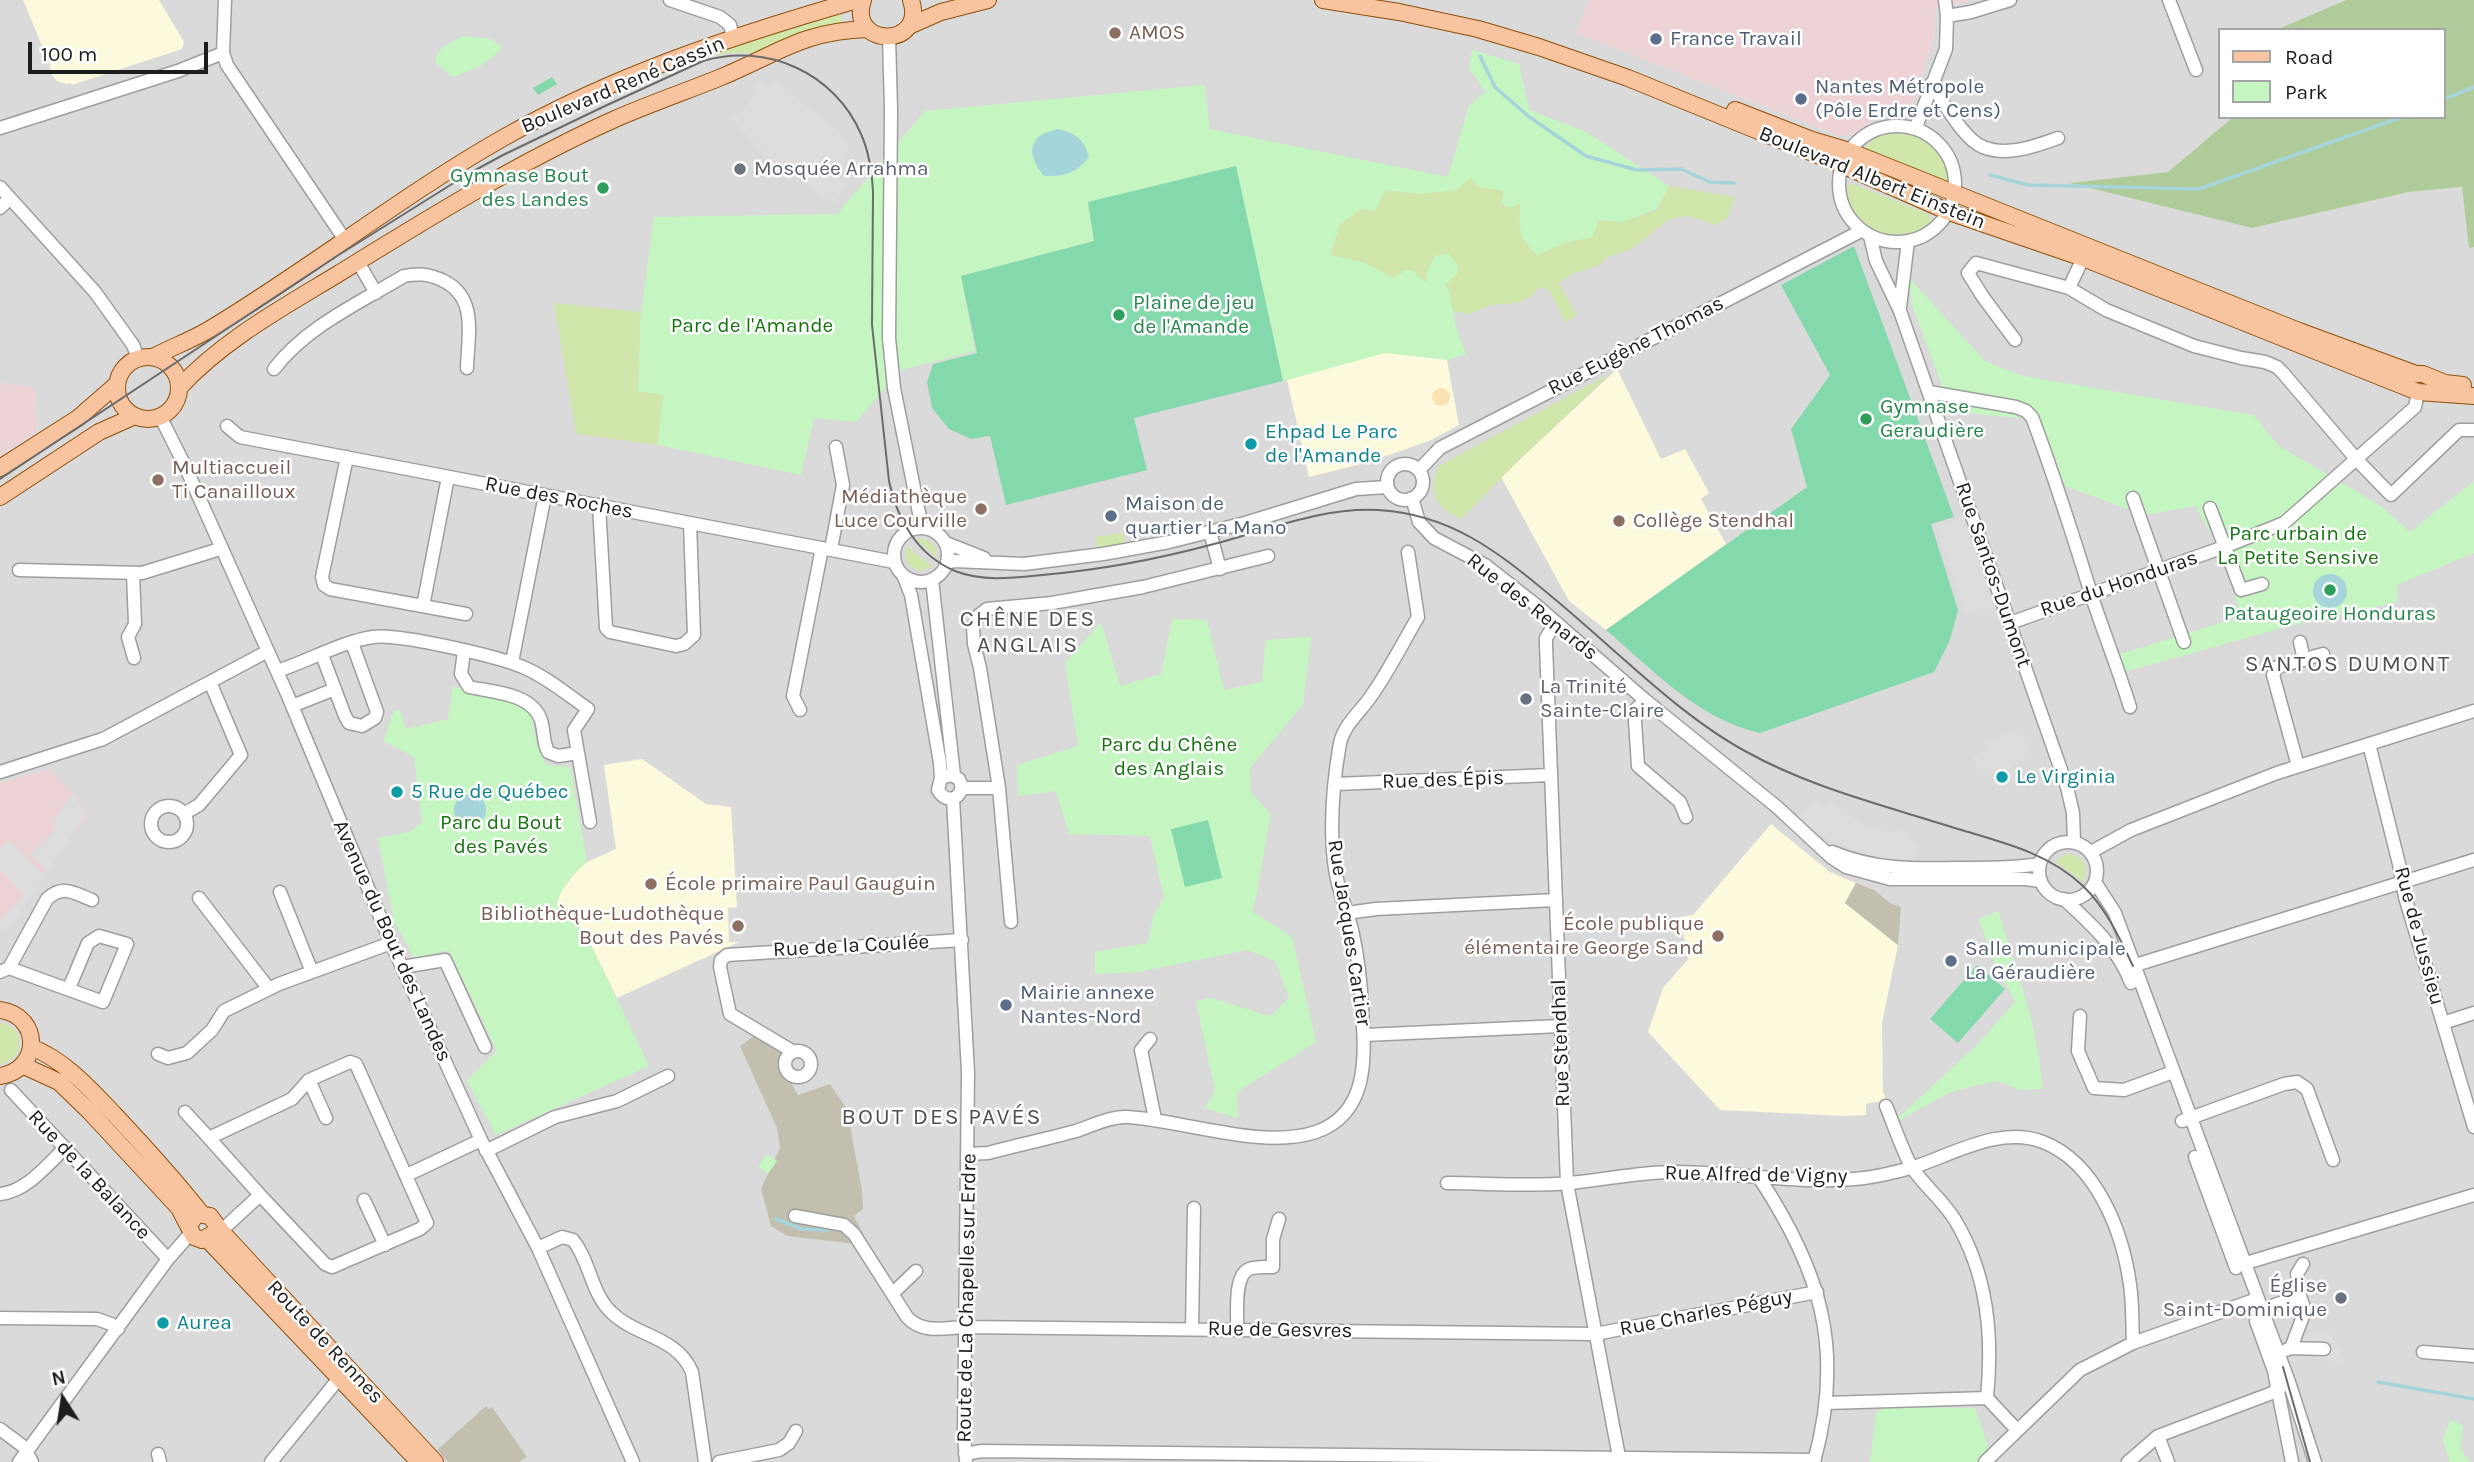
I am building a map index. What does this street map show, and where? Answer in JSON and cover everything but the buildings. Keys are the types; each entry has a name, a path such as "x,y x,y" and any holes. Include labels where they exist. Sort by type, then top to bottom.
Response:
{"main road":[{"name":"Boulevard René Cassin","path":"146,358 229,317 446,173 539,119 659,65 733,37 857,0"},
{"path":"863,0 862,16 868,29 876,35 889,37 941,12 988,0"},
{"path":"909,26 914,12 911,0"},
{"name":"Boulevard Albert Einstein","path":"1323,0 1399,12 1478,29 1539,47 1846,158 1955,194 2298,331 2419,384 2474,386"},
{"name":"Boulevard Albert Einstein","path":"1386,0 1474,19 1543,38 1626,66 1812,140 1949,212 2083,258 2419,384 2474,396"},
{"name":"Boulevard René Cassin","path":"179,388 227,344 358,262 531,160 614,120 720,78 792,43 829,32 868,29"},
{"path":"0,468 78,418 117,384 124,368 146,358 166,363 172,369 179,388 173,405 160,416 145,419 135,416 121,403 117,384"},
{"path":"0,497 99,432 135,416"},
{"path":"0,1010 12,1013 23,1021 30,1033 31,1047 22,1065 11,1074 0,1076"},
{"path":"22,1065 59,1082 179,1208 189,1229 198,1239 214,1231 210,1216 201,1213 166,1169 82,1081 64,1064 31,1047"},
{"path":"189,1229 193,1216 201,1213"},
{"name":"Route de Rennes","path":"214,1231 345,1373 435,1462"},
{"name":"Route de Rennes","path":"345,1373 419,1462"}],"street":[{"path":"225,0 223,53 227,65 345,240"},
{"path":"670,0 726,20 733,37"},
{"path":"1916,127 1946,49 1945,0"},
{"path":"1947,16 2010,0"},
{"path":"2169,0 2196,70"},
{"path":"889,37 889,338 894,388 922,527"},
{"path":"1,126 178,71 223,53"},
{"path":"1931,84 1959,126 1982,147 2006,150 2032,147 2058,138"},
{"path":"1846,158 1859,140 1872,131 1888,127 1916,127 1938,141 1949,156 1956,178 1955,194 1949,212 1928,234 1908,241 1886,241 1866,233"},
{"name":"Rue Santos-Dumont","path":"1846,158 1839,179 1843,205 1851,219 1866,233 1900,311 2067,788 2073,813 2074,842"},
{"path":"0,187 95,292 133,345 146,358"},
{"path":"0,208 10,198"},
{"name":"Rue Eugène Thomas","path":"1419,470 1440,447 1866,233"},
{"name":"Rue Santos-Dumont","path":"1900,311 1908,241"},
{"path":"2069,288 2083,258"},
{"path":"358,262 376,293"},
{"path":"2015,340 1968,273 1976,263 2069,288 2106,310 2194,346 2272,364 2391,495 2459,430 2474,430"},
{"path":"274,369 287,353 317,328 404,276 419,273 454,286 464,298 469,315 467,369"},
{"name":"Rue du Honduras","path":"2010,623 2284,523 2415,407 2419,384"},
{"path":"1929,392 2017,407 2032,417 2130,707"},
{"name":"Avenue du Bout des Landes","path":"160,416 277,671 391,943 483,1145 538,1248 633,1462"},
{"name":"Rue des Roches","path":"227,426 240,437 894,562"},
{"path":"800,710 793,695 842,485 836,447"},
{"path":"347,457 322,577 324,585 330,589 466,614"},
{"path":"1408,464 1419,470 1423,486 1412,498 1398,499 1387,487 1387,476 1394,466 1408,464"},
{"path":"423,606 448,477"},
{"path":"947,563 1024,564 1092,556 1210,532 1356,489 1387,487"},
{"path":"512,662 545,495"},
{"name":"Rue des Renards","path":"1412,498 1419,522 1434,538 1485,565 1846,867 1890,878 2041,881"},
{"path":"2133,498 2184,642"},
{"path":"599,505 606,628 610,632 676,646 691,640 694,635 690,523"},
{"path":"2210,508 2241,590 2262,584"},
{"path":"948,777 911,595 894,562 894,551 900,537 908,531 922,527 936,532 946,543 965,552 1001,563"},
{"path":"1210,532 1220,569"},
{"path":"904,577 920,582 932,580 940,574 947,563 946,543"},
{"path":"19,570 142,573 220,549"},
{"name":"Rue Jacques Cartier","path":"968,1154 988,1153 1124,1116 1155,1118 1271,1138 1315,1132 1337,1119 1354,1098 1363,1073 1365,1035 1357,958 1334,857 1332,819 1341,738 1369,699 1419,617 1408,552"},
{"path":"1011,922 999,788 974,644 973,627 978,616 987,609 1097,596 1268,556"},
{"path":"133,573 135,624 128,637 134,658"},
{"path":"932,580 948,777"},
{"name":"Rue Stendhal","path":"1556,622 1546,638 1567,1183 1619,1460"},
{"path":"277,671 375,637 393,637 464,651 512,662 528,669 588,709 574,730 590,822"},
{"path":"2300,642 2304,660"},
{"path":"322,655 349,723 362,726 375,718 376,706 352,643"},
{"path":"0,772 103,739 268,651"},
{"path":"464,651 461,674 468,687 523,699 533,706 538,714 548,752 558,756 578,753"},
{"path":"2298,766 2273,675 2277,667 2323,654"},
{"path":"185,813 199,805 241,755 210,682"},
{"path":"292,706 335,689"},
{"path":"1646,700 1637,708 1635,721 1638,766 1680,802 1686,817"},
{"path":"2091,852 2131,830 2298,766 2474,711"},
{"name":"Rue de Jussieu","path":"2369,744 2402,883 2474,1126"},
{"name":"Rue des Épis","path":"1336,785 1550,775"},
{"path":"948,777 961,781 960,795 953,799 945,798 939,793 938,784 948,777"},
{"path":"962,788 999,788"},
{"name":"Route de La Chapelle sur Erdre","path":"953,799 968,1072 966,1458"},
{"path":"2064,899 2083,895 2095,882 2097,866 2091,852 2074,842 2064,842 2046,853 2040,864 2041,881 2050,893 2064,899 2101,934 2129,967"},
{"name":"Rue des Renards","path":"1822,848 1887,868 2013,868 2040,864"},
{"path":"2129,967 2474,860"},
{"path":"2095,882 2115,913 2129,967 2278,1369 2288,1382 2315,1462"},
{"path":"69,988 88,943 99,936 127,944 103,1002 69,988 4,970 47,899 55,891 64,890 92,900"},
{"path":"280,892 312,972"},
{"path":"199,898 269,989"},
{"path":"1347,913 1376,909 1555,900"},
{"name":"Rue de la Coulée","path":"792,1051 730,1014 720,967 721,960 727,955 740,952 962,940"},
{"path":"158,1054 168,1058 187,1054 212,1030 224,1011 269,989 391,943"},
{"path":"402,967 445,960 485,1047"},
{"path":"2444,1023 2474,1013"},
{"path":"2080,1016 2078,1051 2094,1088 2124,1090 2169,1073"},
{"path":"1365,1035 1560,1026"},
{"path":"1150,1039 1141,1050 1155,1118"},
{"path":"185,1112 325,1264 332,1267 420,1229 427,1223 356,1064 345,1063 309,1080 292,1098 209,1138"},
{"path":"407,1175 555,1117 617,1101 668,1076"},
{"path":"309,1080 327,1118"},
{"path":"2186,1120 2284,1084 2297,1082 2307,1088 2333,1160"},
{"name":"Rue de la Balance","path":"11,1090 167,1259"},
{"path":"1886,1106 1912,1167 1939,1196 1954,1219 1977,1266 1989,1325 1987,1398 2017,1430"},
{"name":"Rue Alfred de Vigny","path":"1447,1183 1567,1183 1676,1172 1804,1179 1863,1178 1912,1167 2001,1138 2042,1142 2060,1152 2094,1185 2108,1209 2122,1247 2131,1287 2133,1343"},
{"path":"0,1194 14,1191 29,1182 65,1148"},
{"path":"966,1458 996,1451 1814,1461 1827,1403 1824,1332 1816,1292 1803,1255 1785,1217 1758,1176"},
{"path":"214,1231 260,1195"},
{"path":"2240,1266 2474,1195"},
{"path":"365,1200 385,1245"},
{"path":"1192,1329 1194,1208"},
{"path":"795,1216 844,1225 854,1234 892,1293 916,1271"},
{"path":"1237,1330 1238,1282 1250,1269 1273,1267 1273,1239 1279,1219"},
{"path":"26,1459 189,1229"},
{"path":"538,1248 562,1237 573,1240 610,1312 667,1343 688,1361 692,1371 705,1462"},
{"path":"2291,1348 2305,1311 2297,1274 2303,1264"},
{"name":"Rue Charles Péguy","path":"1595,1334 1816,1292"},
{"name":"Rue de Gesvres","path":"892,1293 912,1324 925,1329 965,1327 1595,1334"},
{"path":"1985,1462 2080,1370 2133,1343 2255,1304 2300,1296"},
{"path":"2255,1304 2277,1354 2277,1390 2292,1462"},
{"path":"0,1318 97,1319 118,1329"},
{"path":"2277,1354 2291,1348 2324,1349"},
{"path":"2423,1352 2474,1356"},
{"path":"271,1462 345,1373"},
{"path":"2128,1462 2158,1436 2277,1390 2288,1382"},
{"path":"1827,1403 1987,1398"},
{"path":"0,1429 23,1447 26,1459"},
{"path":"719,1462 779,1450 789,1443 796,1431"},
{"path":"2158,1436 2168,1462"}],"shaded area":[{"path":"0,0 1589,0 1577,33 1840,136 1852,135 1871,121 1889,115 1909,115 1933,42 1936,10 1971,0 2346,0 2281,28 2218,28 2218,119 2231,119 2168,172 2073,183 2252,228 2409,192 2463,187 2469,247 2474,247 2474,1462 0,1462 0,926 50,769 0,783 0,456 38,431 34,388 0,383"},
{"path":"23,0 159,0 184,42 182,49 72,85 66,84 57,81 52,75"},
{"path":"1589,0 1971,0 1936,10 1933,42 1909,115 1889,115 1871,121 1852,135 1840,136 1576,33"},
{"path":"772,80 838,131 850,150 839,176 846,182 836,202 824,198 759,149 731,118 747,108 758,83 769,89"},
{"path":"1385,352 1447,360 1459,425 1431,440 1369,462 1309,477 1287,380"},
{"name":"Collège Stendhal","path":"1617,369 1661,459 1685,449 1709,493 1701,499 1726,544 1606,630 1569,601 1501,477"},
{"path":"0,383 34,387 38,431 0,456"},
{"path":"1966,517 1994,609 1964,612 1936,524"},
{"path":"2022,729 2033,759 2013,764 2014,768 1977,770 1973,756 1986,751 1983,742"},
{"name":"École primaire Paul Gauguin","path":"642,759 706,804 731,807 737,907 728,908 729,942 739,942 617,998 585,933 557,902 562,890 578,869 616,849 604,765"},
{"path":"50,769 90,814 0,926 0,783"},
{"path":"72,794 87,813 48,872 30,854 56,829 53,820"},
{"path":"1813,802 1824,808 1829,802 1862,824 1884,830 1910,832 1913,844 1918,846 1913,860 1876,858 1819,834 1796,819"},
{"path":"1771,824 1830,872 1856,883 1845,903 1898,945 1882,1023 1883,1091 1886,1100 1866,1104 1866,1115 1720,1110 1648,1032 1663,988 1689,958 1679,917 1693,915"},
{"path":"10,840 45,877 8,931 0,927 0,919 24,895 0,869 0,849"},
{"path":"1856,883 1874,890 1890,903 1901,907 1898,945 1845,903"},
{"path":"757,1034 786,1051 782,1062 784,1071 798,1095 830,1084 847,1109 862,1190 863,1209 854,1216 866,1240 855,1244 787,1236 771,1226 761,1189 780,1148 777,1128 740,1046"},
{"path":"2329,1328 2345,1358 2341,1365 2309,1356 2303,1338"},
{"path":"486,1406 489,1409 492,1407 527,1457 519,1462 448,1462 437,1450"}],"green space":[{"path":"2346,0 2474,0 2474,247 2469,248 2462,187 2409,192 2252,228 2070,183 2168,172 2231,119 2446,119 2446,28 2281,28"},
{"path":"840,10 843,25 759,53 711,56 667,74 664,67"},
{"path":"463,36 491,39 502,47 480,66 452,77 435,62 436,57 445,46"},
{"name":"Parc de l'Amande","path":"1472,50 1519,64 1529,110 1585,131 1669,186 1657,209 1622,222 1599,220 1592,238 1570,241 1538,255 1526,243 1521,231 1521,202 1510,208 1501,203 1504,191 1478,187 1471,177 1457,190 1420,194 1385,190 1376,211 1361,209 1340,224 1330,255 1362,262 1393,278 1406,270 1414,271 1427,282 1427,273 1435,256 1449,253 1458,266 1458,273 1445,285 1449,290 1456,327 1466,354 1447,360 1385,353 1283,381 1236,166 1088,202 1094,241 961,276 975,351 901,370 856,422 814,418 801,475 658,445 663,395 638,391 641,312 654,217 837,214 925,111 1205,85 1209,129 1448,177 1469,105 1486,92 1469,69"},
{"path":"552,77 557,84 538,95 533,88"},
{"path":"1902,131 1921,136 1938,146 1948,162 1950,182 1865,150 1875,138"},
{"name":"Plaine de jeu de l'Amande","path":"1236,166 1283,381 1134,418 1147,470 1006,505 990,436 971,439 949,429 932,408 927,382 933,364 977,353 961,276 1094,241 1088,202"},
{"path":"1472,177 1478,187 1505,191 1502,204 1510,208 1521,201 1521,231 1526,243 1538,255 1570,241 1591,238 1599,220 1622,222 1657,210 1669,186 1735,197 1728,217 1716,225 1688,216 1669,219 1632,249 1607,257 1600,265 1572,274 1559,283 1577,316 1565,322 1549,290 1538,287 1532,296 1517,303 1491,305 1470,314 1453,311 1449,290 1445,285 1456,274 1427,282 1406,270 1393,278 1362,262 1330,255 1340,224 1384,190 1417,194"},
{"path":"1853,184 1928,214 1932,220 1923,228 1902,236 1881,233 1862,221 1855,212 1847,192 1848,185"},
{"path":"1854,246 1954,517 1931,524 1958,610 1950,640 1934,672 1760,733 1716,717 1696,705 1606,630 1807,487 1791,429 1830,375 1781,285"},
{"name":"Parc urbain de La Petite Sensive","path":"1909,278 1985,361 2023,376 2253,415 2279,446 2381,506 2410,532 2474,481 2474,553 2397,585 2397,602 2293,625 2124,672 2120,654 2241,617 2223,557 2196,506 2144,515 2065,486 2043,427 2021,418 1952,412 1912,305"},
{"path":"554,303 641,312 638,391 663,394 658,445 576,434"},
{"path":"1611,373 1461,519 1445,510 1436,499 1434,484 1439,466"},
{"path":"1123,533 1125,544 1097,547 1095,537"},
{"path":"916,539 925,539 931,543 936,549 937,558"},
{"path":"907,546 932,567 920,571 909,566 905,555"},
{"name":"Parc du Chêne des Anglais","path":"1172,619 1207,620 1224,690 1262,682 1266,640 1311,637 1303,704 1250,768 1251,793 1271,814 1253,912 1292,937 1316,1042 1237,1092 1238,1118 1205,1108 1215,1091 1196,1001 1211,998 1270,1016 1289,998 1275,961 1247,950 1138,972 1095,974 1095,952 1148,943 1153,917 1164,898 1150,836 1069,834 1056,791 1018,796 1017,765 1078,746 1065,663 1101,622 1120,686 1161,674"},
{"name":"Parc du Bout des Pavés","path":"453,686 474,695 512,702 531,714 537,747 547,765 570,767 587,862 569,880 557,902 585,933 649,1066 496,1135 467,1081 497,1051 449,950 415,959 394,921 378,838 409,832 422,823 414,757 383,741 394,711 400,710 406,729 448,719"},
{"path":"1208,820 1222,878 1185,887 1171,829"},
{"path":"2065,854 2076,856 2083,862 2086,871 2083,882 2055,861"},
{"path":"1998,911 2032,1022 2042,1089 2020,1090 1998,1081 1973,1086 1949,1093 1900,1120 1898,1118 1977,1045 2015,1002 1991,955 1979,919"},
{"path":"1977,965 2005,989 1958,1043 1930,1019"},
{"path":"0,1022 15,1029 19,1046 15,1056 0,1064"},
{"path":"767,1154 777,1161 768,1174 758,1166"},
{"path":"1882,1407 1975,1408 1989,1449 1977,1462 1870,1462 1876,1415"},
{"path":"2450,1419 2463,1426 2460,1448 2470,1462 2450,1462 2443,1441"}],"sand":[{"path":"1441,388 1447,391 1450,397 1447,403 1441,406 1435,403 1432,397 1435,391"}],"water":[{"path":"1057,129 1078,138 1089,157 1070,173 1044,176 1034,161 1033,145 1041,135"},
{"name":"Pataugeoire Honduras","path":"2330,574 2342,579 2347,591 2342,603 2330,608 2318,603 2313,591 2318,579"},
{"path":"470,794 482,798 486,810 482,822 470,826 458,822 454,810 458,798"}],"waterway":[{"path":"1480,56 1495,87 1528,116 1586,156 1637,170 1681,169 1710,182 1734,183"},
{"path":"2446,98 2474,87"},
{"path":"1990,175 2028,185 2199,189 2396,119"},
{"path":"776,1219 802,1229 828,1230"},
{"path":"2378,1382 2474,1399"}],"tram line":[{"path":"0,479 337,256 503,155 703,61 727,56 774,60 816,79 834,94 849,113 866,148 873,192 872,325 889,481 903,522 930,556 955,571 976,577 1020,577 1150,559 1336,512 1378,510 1428,519 1472,538 1512,565 1670,699 1745,751 1822,786 2007,844 2055,865 2083,886 2099,904 2133,966"},
{"path":"2283,1367 2310,1462"}],"place":[{"name":"AMOS","path":"1115,33"},
{"name":"France Travail","path":"1656,39"},
{"name":"Nantes Métropole (Pôle Erdre et Cens)","path":"1801,99"},
{"name":"Mosquée Arrahma","path":"740,169"},
{"name":"Gymnase Bout des Landes","path":"603,188"},
{"name":"Plaine de jeu de l'Amande","path":"1119,315"},
{"name":"Gymnase Geraudière","path":"1866,419"},
{"name":"Ehpad Le Parc de l'Amande","path":"1251,444"},
{"name":"Multiaccueil Ti Canailloux","path":"158,480"},
{"name":"Médiathèque Luce Courville","path":"981,509"},
{"name":"Maison de quartier La Mano","path":"1111,516"},
{"name":"Collège Stendhal","path":"1619,521"},
{"name":"Pataugeoire Honduras","path":"2330,590"},
{"name":"La Trinité Sainte-Claire","path":"1526,699"},
{"name":"Le Virginia","path":"2002,777"},
{"name":"5 Rue de Québec","path":"397,792"},
{"name":"École primaire Paul Gauguin","path":"651,884"},
{"name":"Bibliothèque-Ludothèque Bout des Pavés","path":"738,926"},
{"name":"École publique élémentaire George Sand","path":"1718,936"},
{"name":"Salle municipale La Géraudière","path":"1951,961"},
{"name":"Mairie annexe Nantes-Nord","path":"1006,1005"},
{"name":"Église Saint-Dominique","path":"2341,1298"},
{"name":"Aurea","path":"163,1323"}],"district":[{"name":"CHÊNE DES ANGLAIS","path":"1028,632"},
{"name":"SANTOS DUMONT","path":"2348,664"},
{"name":"BOUT DES PAVÉS","path":"942,1117"}]}
